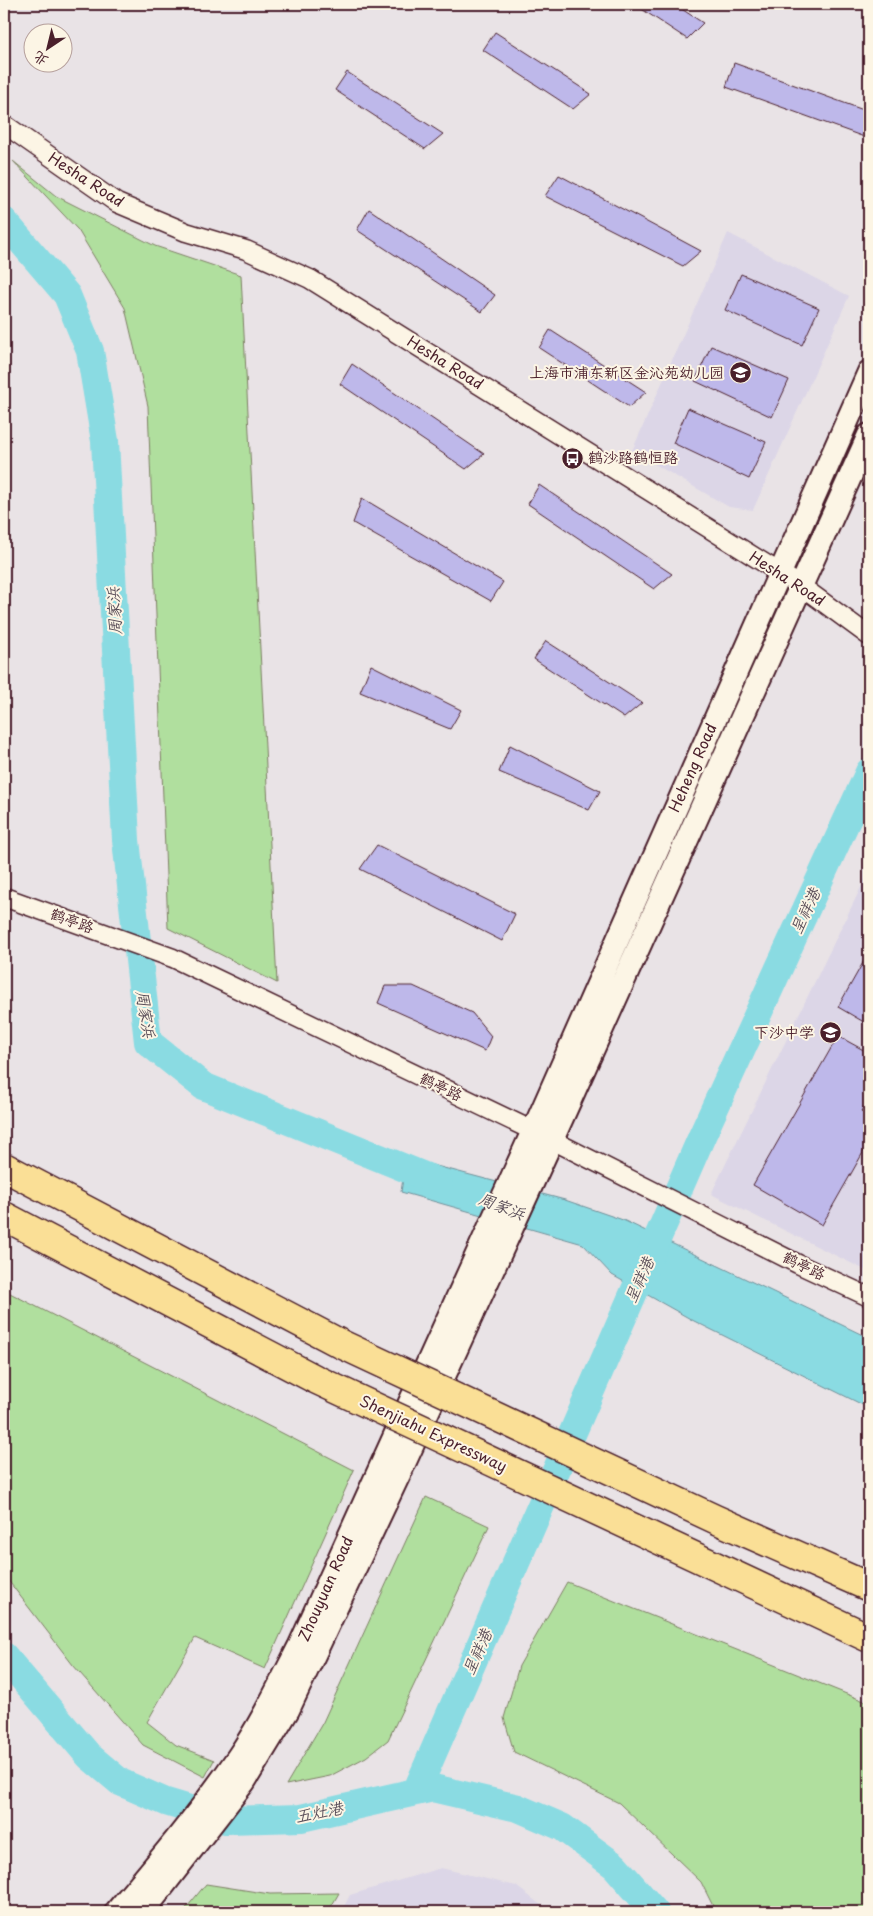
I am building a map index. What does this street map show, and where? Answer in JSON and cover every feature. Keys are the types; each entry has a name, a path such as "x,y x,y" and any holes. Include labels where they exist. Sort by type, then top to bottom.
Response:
{"highway":[{"path":"4,1167 341,1344 706,1515 869,1587"},
{"name":"Shenjiahu Expressway","path":"4,1216 315,1379 869,1638"}],"street":[{"name":"Hesha Road","path":"4,124 117,203 186,232 246,250 310,279 801,586 869,636"},
{"name":"Heheng Road","path":"542,1136 779,573 869,372"},
{"name":"Heheng Road","path":"527,1167 801,586 869,435"},
{"name":"鹤亭路","path":"4,897 173,958 542,1136 869,1297"},
{"name":"Zhouyuan Road","path":"116,1912 166,1852 234,1780 288,1710 402,1468 495,1240 527,1167"},
{"path":"143,1912 190,1854 234,1780"}],"shaded area":[{"name":"上海市浦东新区金沁苑幼儿园","path":"728,233 849,296 753,510 729,507 632,451"},
{"name":"下沙中学","path":"869,871 869,1272 711,1194"},
{"path":"441,1868 516,1886 550,1912 341,1912 350,1895"}],"green space":[{"path":"13,161 56,196 155,246 241,275 277,983 168,928 148,406 125,308 78,230"},
{"path":"4,1290 354,1470 265,1669 195,1638 147,1722 176,1745 214,1760 205,1777 143,1745 73,1665 4,1575"},
{"path":"426,1497 489,1526 388,1740 366,1757 330,1776 286,1785 323,1722"},
{"path":"567,1582 869,1703 869,1912 716,1912 701,1882 619,1803 514,1752 504,1718 519,1666"},
{"path":"206,1884 270,1894 339,1893 328,1912 183,1912"}],"water":[{"path":"406,1158 565,1200 623,1220 869,1338 869,1408 694,1321 612,1275 583,1244 401,1192"}],"building":[{"path":"634,4 674,4 703,23 687,39"},
{"path":"495,32 591,94 573,109 483,50"},
{"path":"734,63 869,112 867,138 726,87"},
{"path":"347,72 443,134 425,149 335,90"},
{"path":"559,175 701,251 683,266 545,196"},
{"path":"369,209 495,295 482,312 357,230"},
{"path":"741,274 819,308 802,345 725,310"},
{"path":"550,330 646,392 629,407 539,348"},
{"path":"711,346 789,380 772,417 695,381"},
{"path":"352,364 484,454 466,469 340,384"},
{"path":"688,408 766,442 749,479 673,443"},
{"path":"539,485 672,574 654,589 528,504"},
{"path":"362,498 503,582 491,601 353,523"},
{"path":"546,641 642,703 624,718 534,659"},
{"path":"371,665 461,710 450,729 360,692"},
{"path":"510,745 600,791 589,810 499,772"},
{"path":"377,845 515,914 502,941 360,869"},
{"path":"869,952 869,1025 838,1007"},
{"path":"385,986 413,986 472,1013 491,1036 485,1051 378,1003"},
{"path":"838,1036 869,1053 869,1098 861,1111 869,1116 869,1142 822,1225 753,1185"}],"waterway":[{"name":"周家浜","path":"4,221 67,295 90,351 105,441 126,840 148,1042 203,1086 439,1182"},
{"name":"呈祥港","path":"416,1792 702,1136 869,772"},
{"name":"五灶港","path":"4,1656 89,1756 120,1782 166,1802 226,1820 301,1818 433,1788 518,1808 562,1827 615,1866 655,1912"}],"place":[{"name":"上海市浦东新区金沁苑幼儿园","path":"740,373"},
{"name":"鹤沙路鹤恒路","path":"572,458"},
{"name":"下沙中学","path":"830,1033"}]}
